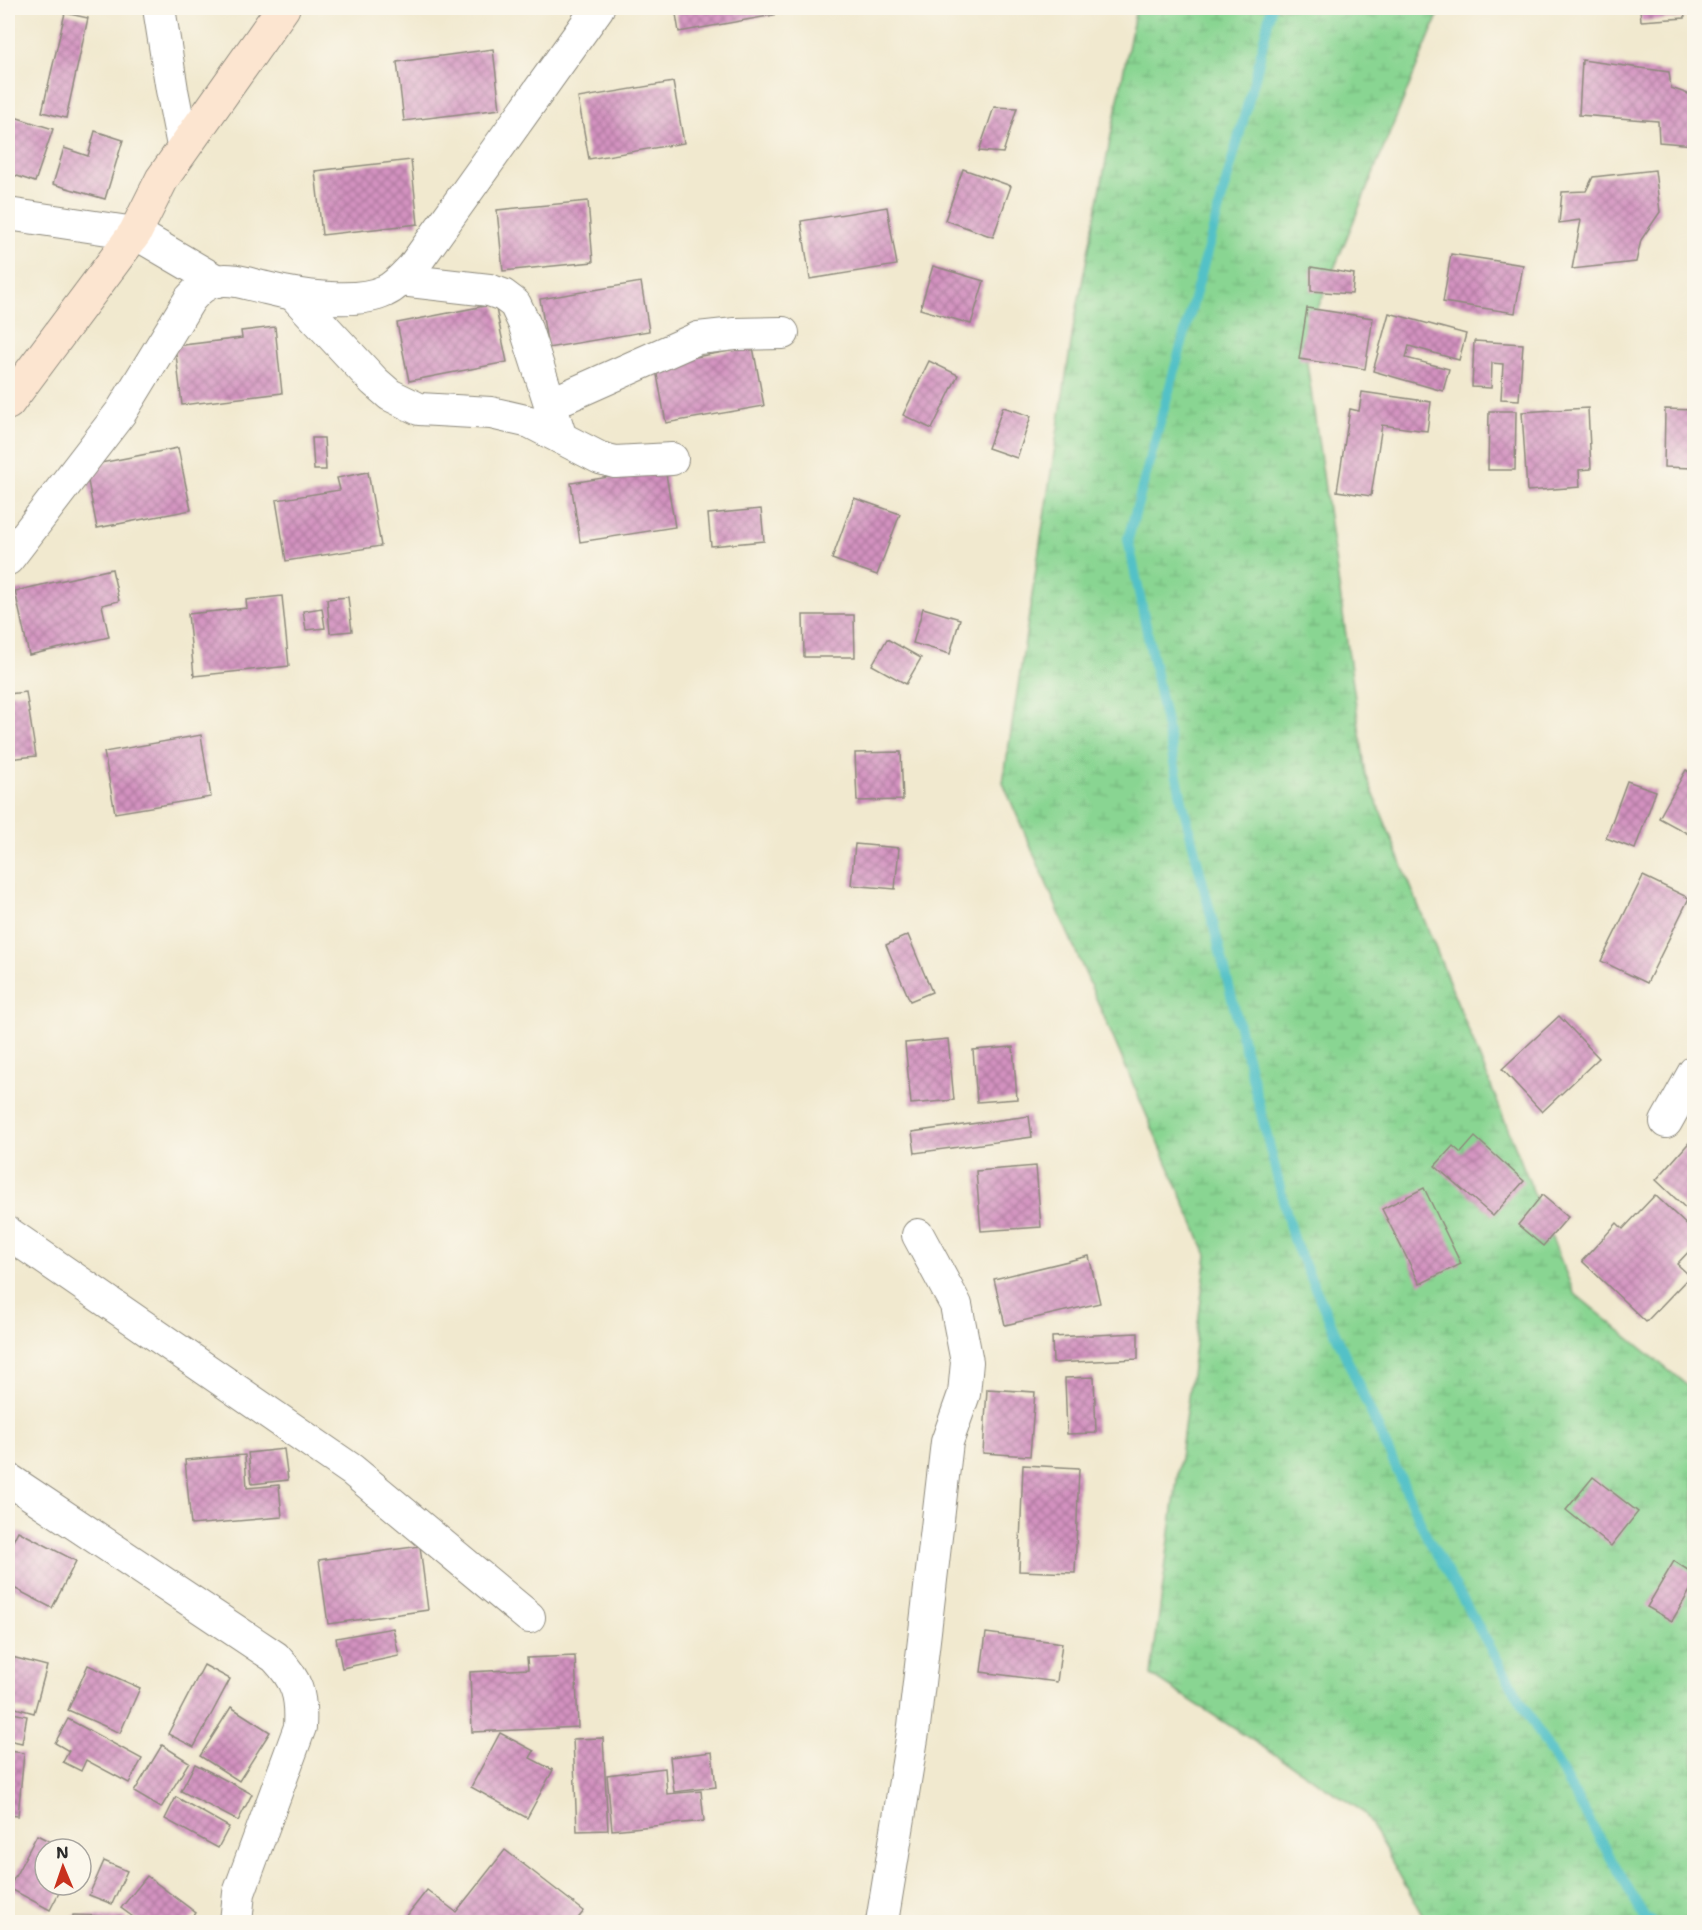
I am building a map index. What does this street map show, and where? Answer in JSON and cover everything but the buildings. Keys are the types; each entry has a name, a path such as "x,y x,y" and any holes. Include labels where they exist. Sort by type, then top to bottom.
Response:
{"street":[{"path":"159,8 183,146"},
{"path":"8,403 135,233 162,179 183,146 284,8"},
{"path":"8,559 121,412 190,299 201,286 231,280 294,295 358,298 385,291 401,280 413,267 598,8"},
{"path":"8,214 135,233 217,281"},
{"path":"401,280 489,290 503,295 515,304 524,323 561,438"},
{"path":"294,295 374,381 390,395 419,409 491,413 530,422 600,458 615,462 672,459"},
{"path":"550,404 698,338 735,334 783,333"},
{"path":"1666,1122 1695,1072"},
{"path":"8,1233 352,1470 529,1617"},
{"path":"882,1923 914,1726 947,1442 964,1394 967,1362 956,1305 918,1235"},
{"path":"8,1479 275,1657 289,1671 298,1688 301,1707 300,1727 239,1893 236,1923"}],"green space":[{"path":"1136,8 1441,8 1304,342 1366,775 1574,1293 1694,1391 1694,1922 1426,1922 1364,1812 1151,1675 1207,1255 1003,783 1074,324"}],"waterway":[{"path":"1271,8 1257,70 1128,539 1182,801 1293,1239 1427,1537 1644,1916 1651,1922"}]}
